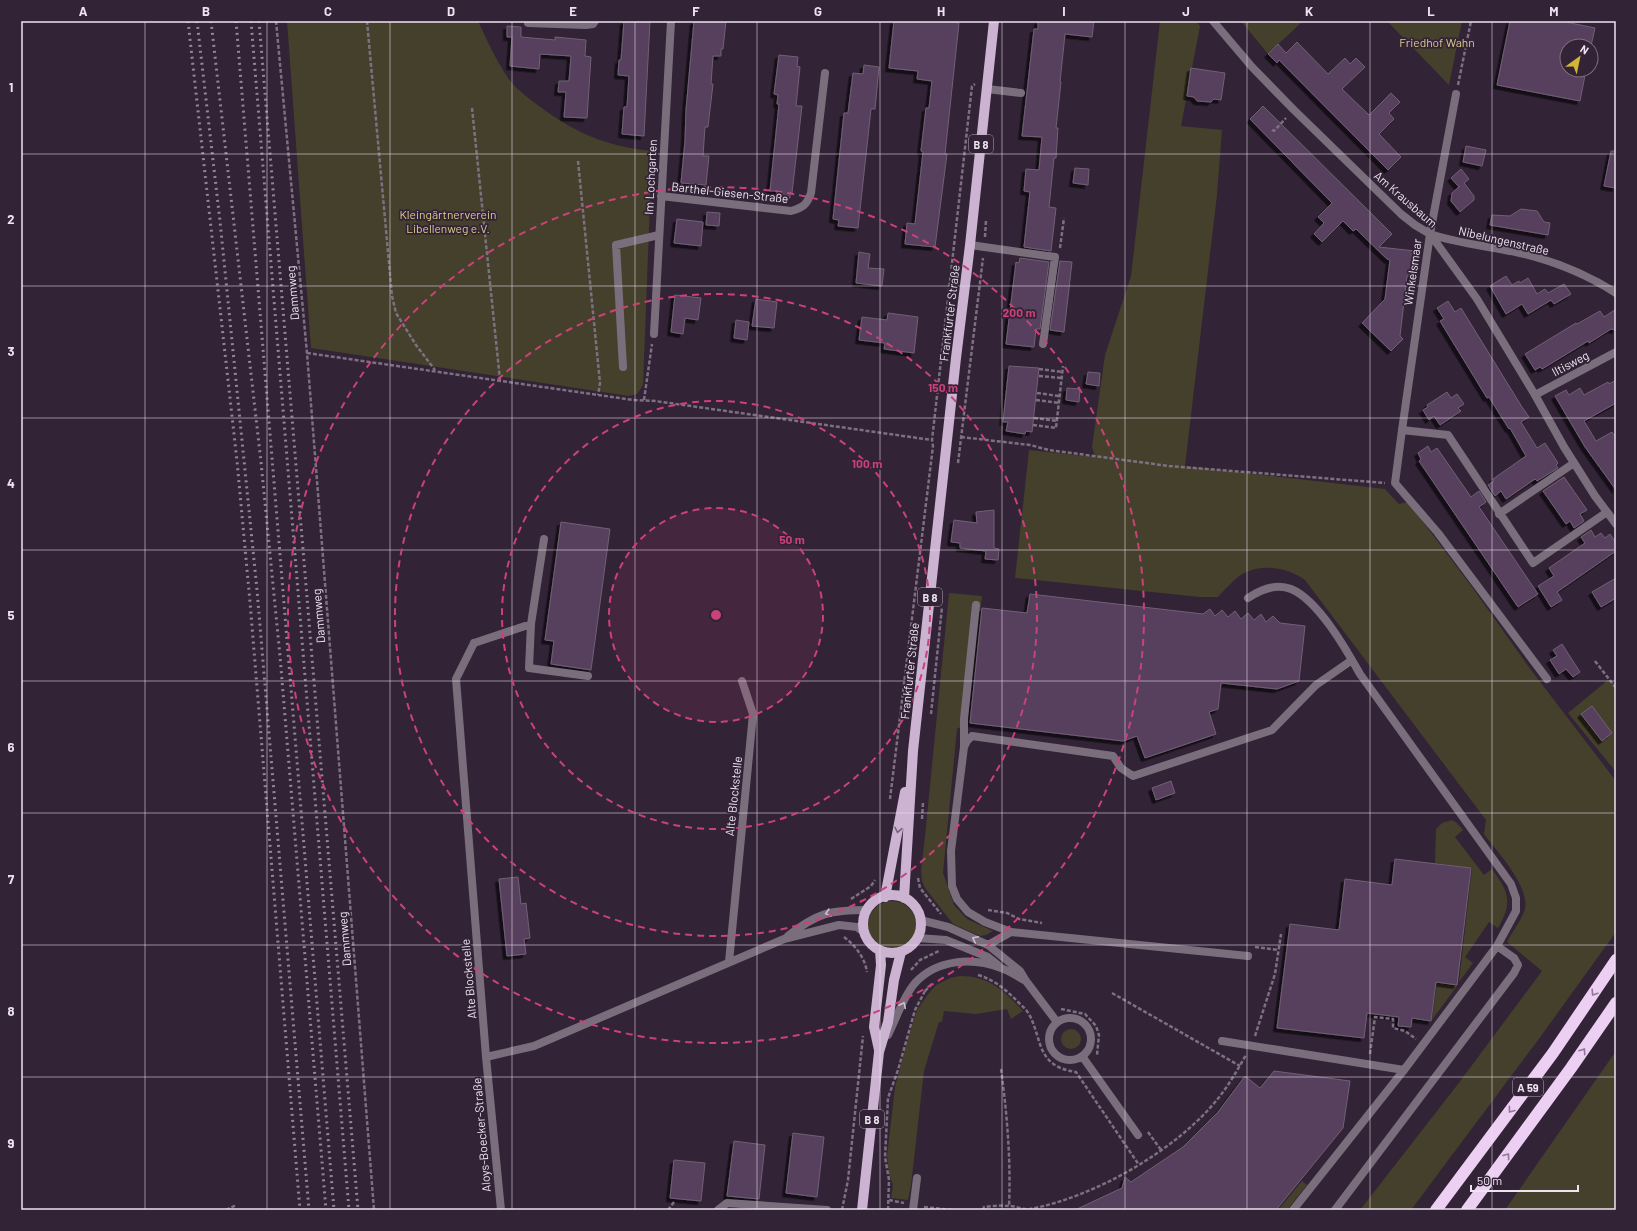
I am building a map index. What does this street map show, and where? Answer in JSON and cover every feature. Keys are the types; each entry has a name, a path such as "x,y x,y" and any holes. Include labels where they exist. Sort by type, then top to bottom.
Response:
{"highway":[{"name":"A 59","path":"1436,1210 1553,1053 1616,960"},
{"name":"A 59","path":"1467,1210 1571,1068 1616,1003"}],"main road":[{"name":"Frankfurter Straße","path":"904,898 913,751 994,21"},
{"name":"Frankfurter Straße","path":"885,897 913,751"},
{"path":"892,896 904,898 915,907 920,920 918,938 908,949 901,952 890,953 880,950 873,946 865,933 864,922 867,910 872,904 885,897 892,896"},
{"name":"B 8","path":"879,1052 874,1027 881,965 880,950"},
{"name":"B 8","path":"862,1210 879,1052 888,1022 894,980 901,952"}],"street":[{"path":"528,23 586,25 593,24 595,21"},
{"name":"Im Lochgarten","path":"654,334 671,21"},
{"name":"Am Krausbaum","path":"1213,21 1252,67 1294,110 1401,214 1430,234 1477,299 1574,463 1616,524"},
{"name":"Barthel-Giesen-Straße","path":"661,196 790,212 805,205 811,193 825,73"},
{"path":"987,89 1021,92"},
{"name":"Winkelsmaar","path":"1395,483 1430,234 1456,94"},
{"path":"623,367 616,245 659,234"},
{"name":"Nibelungenstraße","path":"1430,234 1444,239 1520,253 1559,265 1582,274 1616,293"},
{"path":"970,245 1055,257 1043,344"},
{"name":"Iltisweg","path":"1535,395 1616,352"},
{"path":"1402,430 1448,435 1499,514 1533,563 1607,512"},
{"path":"1499,514 1574,463"},
{"path":"1395,483 1438,533 1547,679"},
{"path":"544,539 532,624 529,668 588,676"},
{"path":"1248,598 1260,590 1281,587 1291,589 1304,597 1314,606 1352,660 1360,674 1511,884 1516,898 1516,911 1497,946 1404,1070 1293,1210"},
{"path":"976,605 964,719 964,747 951,851 952,886 957,899 968,912 985,922 1011,932 1248,956"},
{"name":"Alte Blockstelle","path":"486,1057 456,679 474,643 532,624"},
{"path":"964,747 972,736 1113,756 1121,768 1133,776 1272,730 1316,685 1352,660"},
{"name":"Alte Blockstelle","path":"729,962 753,714 742,681"},
{"path":"784,939 813,919 828,913 841,910 867,910"},
{"path":"920,920 948,927 988,945 1020,971 1057,1022"},
{"path":"486,1057 534,1046 784,939 839,925 856,927 865,933"},
{"path":"988,945 1011,932"},
{"path":"918,938 946,940 988,957 1002,968 1026,981"},
{"path":"1335,1210 1514,973 1518,965 1514,958 1497,946"},
{"path":"879,1052 904,1001 915,984 930,971 948,964 965,961 983,963 1002,968"},
{"path":"1069,1018 1075,1018 1086,1025 1090,1031 1091,1038 1087,1051 1082,1056 1076,1059 1063,1058 1053,1051 1049,1039 1050,1033 1057,1022 1069,1018"},
{"path":"1222,1041 1369,1063 1404,1070"},
{"path":"1082,1056 1138,1135"},
{"name":"Aloys-Boecker-Straße","path":"486,1057 501,1210"},
{"path":"913,1210 917,1178"},
{"path":"718,1210 727,1202 827,1210"}],"path":[{"name":"Dammweg","path":"276,21 307,353 374,1210"},
{"path":"367,21 392,296 396,313 416,345 435,371"},
{"path":"1456,94 1471,21"},
{"path":"889,806 933,446 932,440 972,86 988,74"},
{"path":"472,108 500,380"},
{"path":"1272,130 1274,131 1277,127"},
{"path":"578,161 600,383 598,395"},
{"path":"958,464 984,247 986,217"},
{"path":"1055,257 1059,250 1064,218"},
{"path":"644,400 654,334"},
{"path":"307,353 633,400 644,400 932,440 962,437 1030,445 1049,450 1169,466 1379,484 1395,483"},
{"path":"1033,425 1056,428 1063,366"},
{"path":"1039,369 1062,372"},
{"path":"1039,376 1062,378"},
{"path":"1036,393 1059,396"},
{"path":"1036,400 1059,403"},
{"path":"1034,418 1057,421"},
{"path":"930,717 943,601"},
{"path":"1595,661 1616,688"},
{"path":"921,827 924,797"},
{"path":"841,910 846,902 871,886 878,876 880,868 890,869"},
{"path":"906,870 916,872 920,888 938,912 948,919 948,927"},
{"path":"839,925 840,935 850,941 864,961 868,977 879,978"},
{"path":"983,1210 984,1207 1009,1206 1028,1209 1070,1198 1107,1183 1139,1165 1161,1150 1196,1122 1220,1096 1252,1046 1275,974 1281,934"},
{"path":"925,992 907,977 910,971 920,960 926,956 943,950 946,940"},
{"path":"973,973 1001,985 1028,1012 1043,1052 1053,1063 1065,1070 1076,1072 1139,1165"},
{"path":"888,1210 889,1180 885,1157 888,1098 898,1070 915,1010 925,992 938,981"},
{"path":"1112,993 1240,1066"},
{"path":"1058,1005 1062,1009 1084,1014 1096,1026 1099,1035 1096,1054 1098,1059"},
{"path":"1369,1063 1375,1017 1393,1020 1393,1028 1405,1031 1423,1044"},
{"path":"842,1210 848,1180 863,1033"},
{"path":"1001,1069 1008,1146 1010,1185 1009,1206"},
{"path":"1146,1128 1161,1150"},
{"path":"668,1210 674,1202"},
{"path":"226,1210 236,1205"}],"green space":[{"name":"Kleingärtnerverein Libellenweg e.V.","path":"287,21 478,21 508,78 517,88 535,103 576,130 590,136 635,149 652,151 643,385 637,394 629,396 311,348"},
{"path":"1160,21 1196,21 1200,26 1181,126 1222,130 1217,195 1185,466 1385,489 1399,504 1408,502 1472,587 1531,670 1616,781 1616,932 1541,1036 1411,1210 1360,1210 1458,1084 1542,971 1507,942 1524,912 1525,903 1519,882 1484,834 1486,820 1305,580 1298,576 1281,569 1254,569 1238,577 1218,597 1200,597 1015,578 1029,450 1095,457 1092,447 1105,355 1131,276"},
{"path":"1241,21 1303,21 1268,54"},
{"name":"Friedhof Wahn","path":"1387,21 1462,21 1449,85"},
{"path":"949,593 982,596 967,723 957,729 943,873 954,905 967,919 993,931 986,935 980,936 953,924 925,888 922,881 921,871"},
{"path":"1608,680 1614,683 1616,681 1616,772 1568,713"},
{"path":"1452,820 1463,830 1455,837 1484,875 1492,869 1502,884 1507,897 1506,911 1498,928 1489,922 1465,957 1473,963 1459,982 1472,868 1435,863 1436,829 1442,823"},
{"path":"892,901 901,903 909,908 914,916 916,925 914,934 909,942 901,947 892,949 883,947 875,942 870,934 868,925 870,916 875,908 883,903"},
{"path":"960,976 980,979 996,986 1023,1011 1011,1019 1007,1009 976,1014 944,1011 942,1022 939,1022 924,1071 908,1200 891,1198 893,1185 889,1174 887,1156 895,1087 907,1042 917,1010 929,993 936,985 950,978"},
{"path":"1437,983 1457,986 1432,1020"},
{"path":"1071,1029 1078,1032 1081,1039 1078,1046 1071,1049 1064,1046 1061,1039 1064,1032"},
{"path":"1616,1051 1616,1210 1505,1210"},
{"path":"1302,1181 1307,1185 1287,1210 1278,1210"}],"building":[{"path":"624,21 650,21 644,136 622,134 624,107 627,107 629,76 618,75 619,60 621,60"},
{"path":"694,21 726,21 721,56 713,56 711,84 713,84 708,127 705,127 703,156 709,156 706,185 681,183"},
{"path":"894,21 944,21 959,23 945,154 947,154 935,247 905,244 907,223 915,224 926,108 929,108 932,81 917,79 918,71 889,68"},
{"path":"1038,21 1094,21 1092,37 1065,34 1056,128 1058,128 1056,158 1054,158 1049,207 1056,208 1051,251 1024,247 1030,192 1024,191 1026,169 1039,170 1042,137 1022,136 1034,29 1038,29"},
{"path":"1510,21 1561,21 1595,28 1593,38 1559,38 1559,78 1584,78 1580,101 1497,85"},
{"path":"507,26 521,27 521,37 555,40 555,37 586,40 585,56 591,57 587,118 564,117 566,92 558,92 559,81 569,81 571,56 540,54 539,69 510,66 512,37 507,37"},
{"path":"1297,42 1328,74 1345,58 1350,64 1356,58 1365,67 1342,89 1369,115 1391,93 1400,102 1389,113 1394,119 1379,134 1401,157 1388,170 1279,60 1277,63 1268,54 1278,44 1286,53"},
{"path":"779,55 798,57 797,66 800,67 796,106 802,106 792,193 790,193 790,198 776,197 777,191 770,191 779,104 777,104 778,95 774,94"},
{"path":"864,65 879,67 875,109 871,109 858,228 838,226 839,220 833,219 844,113 848,113 853,73 863,74"},
{"path":"1191,68 1225,73 1221,100 1214,99 1211,102 1197,101 1194,97 1187,96"},
{"path":"1263,106 1392,234 1379,247 1415,251 1412,277 1407,276 1400,336 1403,339 1391,351 1362,323 1385,299 1390,260 1387,259 1356,229 1353,231 1343,221 1322,242 1314,234 1324,223 1318,217 1332,203 1250,119"},
{"path":"1466,146 1486,150 1482,166 1463,162"},
{"path":"1611,151 1616,151 1616,188 1604,186"},
{"path":"1075,168 1089,169 1088,185 1073,183"},
{"path":"1461,169 1469,179 1464,183 1474,196 1474,200 1460,212 1451,201 1452,193 1459,187 1451,178"},
{"path":"1521,209 1537,211 1544,222 1550,223 1548,235 1490,225 1492,215 1510,216"},
{"path":"707,212 720,213 719,226 706,225"},
{"path":"677,219 703,222 701,246 674,243"},
{"path":"859,252 870,254 868,268 884,269 882,286 856,283"},
{"path":"1020,258 1049,262 1040,329 1036,329 1034,347 1006,344 1016,262 1019,263"},
{"path":"1060,261 1072,262 1064,332 1050,330"},
{"path":"1506,276 1512,285 1519,281 1520,283 1528,278 1537,294 1545,289 1548,293 1564,284 1571,294 1554,304 1551,300 1528,314 1522,304 1506,314 1490,286"},
{"path":"675,295 701,298 698,320 685,318 683,334 671,332"},
{"path":"756,299 777,302 774,328 752,326"},
{"path":"1448,301 1455,312 1461,308 1529,417 1521,422 1537,448 1545,443 1558,463 1556,465 1558,468 1537,481 1535,479 1506,499 1501,491 1495,496 1488,485 1494,481 1493,479 1526,456 1510,428 1509,429 1489,397 1487,398 1440,321 1444,319 1437,308"},
{"path":"1616,309 1616,330 1611,329 1589,343 1588,341 1542,369 1540,367 1535,370 1525,354 1576,323 1577,324 1600,311 1604,317"},
{"path":"888,313 918,317 914,353 884,349 885,343 859,340 862,317 887,320"},
{"path":"736,320 749,322 747,340 734,338"},
{"path":"1009,366 1039,368 1032,432 1026,431 1025,434 1006,431 1008,422 1003,422"},
{"path":"1088,372 1100,373 1099,386 1086,384"},
{"path":"1616,380 1616,403 1584,421 1596,441 1612,432 1616,438 1616,490 1585,447 1555,396 1566,390 1569,395 1580,388 1584,395 1608,382 1609,384"},
{"path":"1067,388 1080,389 1079,402 1066,400"},
{"path":"1447,392 1451,398 1457,394 1464,404 1458,408 1461,411 1440,425 1434,416 1429,420 1423,410 1428,407 1427,405"},
{"path":"1428,446 1431,452 1437,448 1471,497 1479,491 1486,502 1479,507 1538,594 1518,607 1419,461 1421,459 1418,453"},
{"path":"1564,477 1587,510 1580,514 1584,521 1574,528 1570,521 1566,524 1543,491"},
{"path":"994,510 994,548 999,549 998,560 985,559 986,551 960,548 960,543 951,542 954,520 977,523 976,512"},
{"path":"561,522 610,529 591,670 551,664 554,641 545,640"},
{"path":"1591,530 1595,537 1601,533 1605,538 1610,534 1616,543 1616,551 1557,592 1562,600 1551,607 1538,586 1554,576 1549,568 1585,543 1581,537"},
{"path":"1616,578 1616,598 1601,607 1592,592"},
{"path":"1030,594 1203,614 1210,609 1215,616 1222,610 1228,617 1235,611 1241,619 1248,613 1254,620 1261,614 1266,622 1273,616 1280,623 1305,626 1299,681 1277,689 1221,683 1218,709 1209,712 1216,734 1145,758 1137,736 1123,741 970,723 982,608 1027,613"},
{"path":"1562,644 1580,672 1573,677 1566,669 1559,674 1550,660 1557,656 1553,650"},
{"path":"1592,706 1612,733 1602,741 1581,714"},
{"path":"1171,781 1175,793 1156,800 1152,788"},
{"path":"1395,859 1471,868 1457,985 1436,982 1431,1021 1412,1018 1411,1027 1398,1026 1399,1017 1367,1013 1364,1038 1277,1028 1290,924 1339,930 1345,879 1392,885"},
{"path":"518,877 521,904 526,903 530,938 524,939 526,954 507,956 499,879"},
{"path":"1274,1071 1350,1081 1343,1128 1276,1210 1075,1210 1122,1188 1125,1177 1131,1182 1183,1147 1218,1112 1245,1076 1260,1088"},
{"path":"793,1133 824,1137 817,1197 786,1193"},
{"path":"734,1141 765,1145 759,1199 727,1196"},
{"path":"674,1160 705,1163 701,1201 670,1198"}],"railway":[{"path":"188,21 237,461 300,1210"},
{"path":"197,21 220,221 257,590 309,1210"},
{"path":"211,21 261,462 280,656 326,1210"},
{"path":"236,21 334,1210"},
{"path":"251,21 349,1210"},
{"path":"259,21 358,1210"}]}
